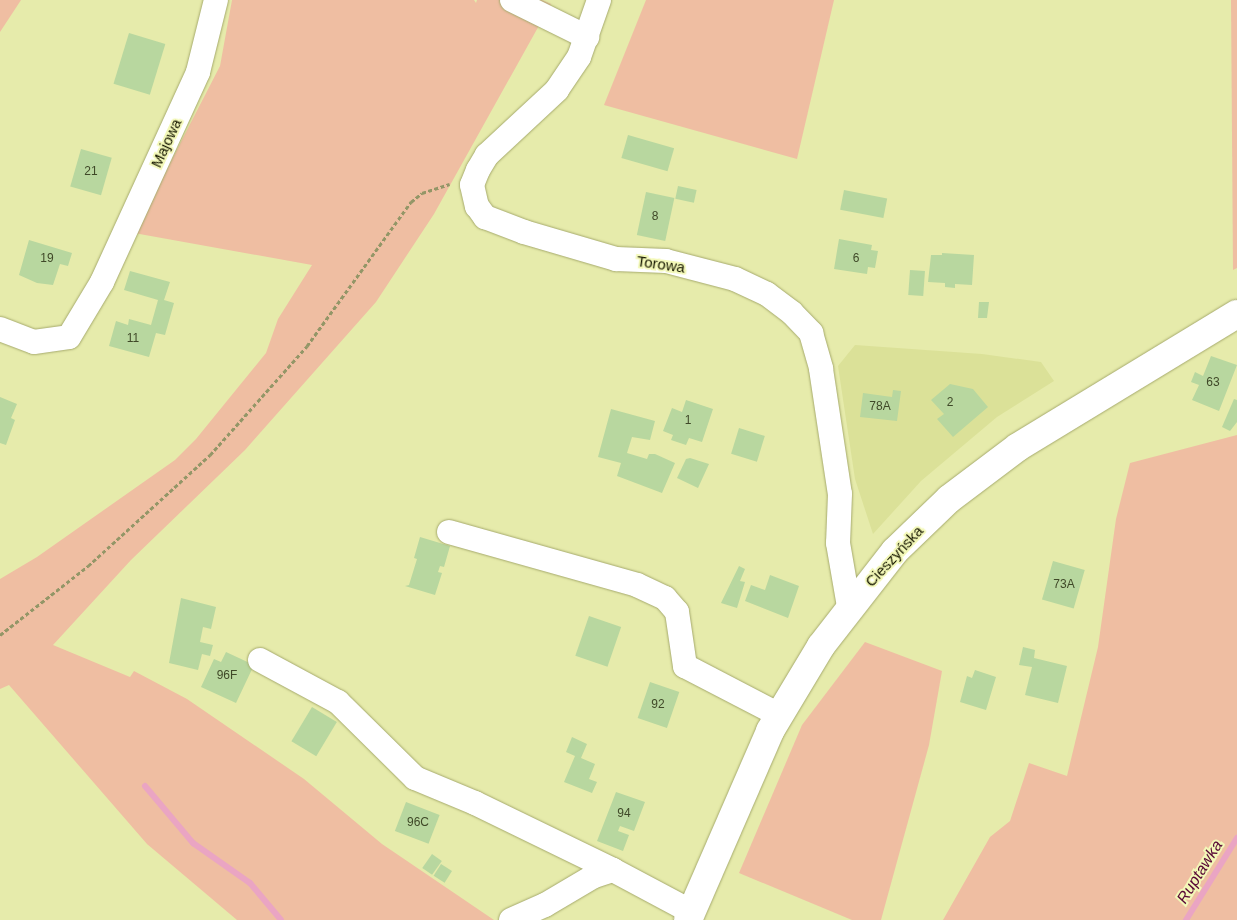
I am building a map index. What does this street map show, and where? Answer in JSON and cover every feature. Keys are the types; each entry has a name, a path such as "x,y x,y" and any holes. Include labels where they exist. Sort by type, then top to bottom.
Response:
{"main road":[{"name":"Cieszyńska","path":"690,916 779,715 798,681 849,607 895,551 950,499 1018,447 1237,314"}],"street":[{"name":"Majowa","path":"0,329 34,342 69,337 102,282 198,72 216,0"},
{"path":"512,0 587,37"},
{"path":"472,185 487,155 557,90 579,57 600,0"},
{"name":"Torowa","path":"472,185 477,206 485,217 524,232 616,259 666,261 734,279 767,294 792,313 810,333 821,368 840,494 838,543 849,607"},
{"path":"449,532 637,585 665,598 677,612 684,666 779,715"},
{"path":"260,660 338,702 415,778 475,803 613,870 690,916"},
{"path":"511,920 543,913 594,876 613,870"}],"path":[{"path":"0,635 95,560 210,455 307,346 411,202 436,187 459,183 472,185"}],"shaded area":[{"path":"0,0 21,0 0,32"},
{"path":"232,0 474,0 476,3 477,0 542,0 551,4 434,214 376,302 245,450 131,560 53,645 130,677 134,671 187,699 304,779 382,844 494,920 237,920 147,844 9,685 0,689 0,579 37,557 175,460 196,439 266,353 278,319 312,265 134,233 220,66"},
{"path":"646,0 834,0 797,159 604,105"},
{"path":"1231,0 1237,0 1237,268 1233,270"},
{"path":"855,345 982,354 1041,362 1054,381 997,417 921,481 873,534 855,479 838,366"},
{"path":"1237,435 1237,920 943,920 990,837 1010,821 1029,763 1067,776 1098,647 1116,519 1130,463"},
{"path":"865,642 942,671 929,745 881,920 852,920 739,873 802,725"}],"building":[{"path":"129,33 165,44 150,95 114,84"},
{"path":"628,135 674,148 668,171 621,158"},
{"path":"81,149 112,158 101,195 70,186"},
{"path":"678,186 697,190 694,203 675,199"},
{"path":"844,190 887,198 883,218 840,210"},
{"path":"646,192 674,198 665,241 637,235"},
{"path":"839,239 872,245 871,250 878,251 875,268 868,267 867,274 834,269"},
{"path":"29,240 72,253 68,266 60,264 53,285 37,283 19,275"},
{"path":"942,253 974,255 972,285 955,284 955,288 945,287 945,283 928,282 931,255 942,255"},
{"path":"910,270 925,271 923,296 908,295"},
{"path":"130,271 170,282 164,300 174,303 165,335 156,333 149,357 109,346 116,321 128,325 129,319 151,325 158,300 124,290"},
{"path":"979,302 989,302 987,318 978,318"},
{"path":"1211,356 1237,365 1219,411 1192,400 1199,385 1191,382 1195,372 1203,376"},
{"path":"950,384 973,389 988,407 953,437 937,419 944,414 931,400"},
{"path":"893,390 901,391 897,421 860,417 863,393 892,397"},
{"path":"0,397 17,404 11,418 15,420 6,445 0,443"},
{"path":"1234,399 1237,400 1237,422 1230,431 1222,427"},
{"path":"686,400 713,409 702,442 689,438 686,445 671,440 673,435 663,431 672,408 682,412"},
{"path":"611,409 655,421 650,440 632,437 627,453 647,459 649,454 655,454 675,463 662,493 617,476 621,463 598,457"},
{"path":"739,428 765,436 757,462 731,454"},
{"path":"690,458 709,464 698,488 677,478 686,459"},
{"path":"420,537 450,546 444,567 440,566 438,572 442,573 435,595 405,586 409,585 417,559 414,558"},
{"path":"1053,561 1085,570 1074,609 1042,599"},
{"path":"739,566 745,569 740,581 745,582 737,608 721,603"},
{"path":"770,575 799,586 788,618 745,601 751,585 765,590"},
{"path":"181,598 216,607 211,629 203,627 200,642 213,645 210,656 202,654 198,670 169,663"},
{"path":"589,616 621,627 607,667 575,656"},
{"path":"1023,647 1035,650 1034,658 1067,666 1058,703 1025,695 1032,667 1019,665"},
{"path":"226,652 254,665 236,703 201,687 214,659 221,662"},
{"path":"975,670 996,677 986,710 960,702 967,676 972,678"},
{"path":"650,682 679,692 667,728 638,718"},
{"path":"312,707 337,722 316,756 291,741"},
{"path":"572,737 587,744 581,758 595,764 589,779 597,782 592,793 564,782 575,756 566,752"},
{"path":"616,792 645,802 634,831 620,826 618,831 629,835 623,851 597,841"},
{"path":"406,802 440,815 428,844 395,831"},
{"path":"432,854 442,861 432,875 422,868"},
{"path":"441,864 452,871 445,883 434,876"}],"waterway":[{"path":"145,786 193,843 250,883 281,920"},
{"name":"Ruptawka","path":"1186,920 1237,838"}]}
